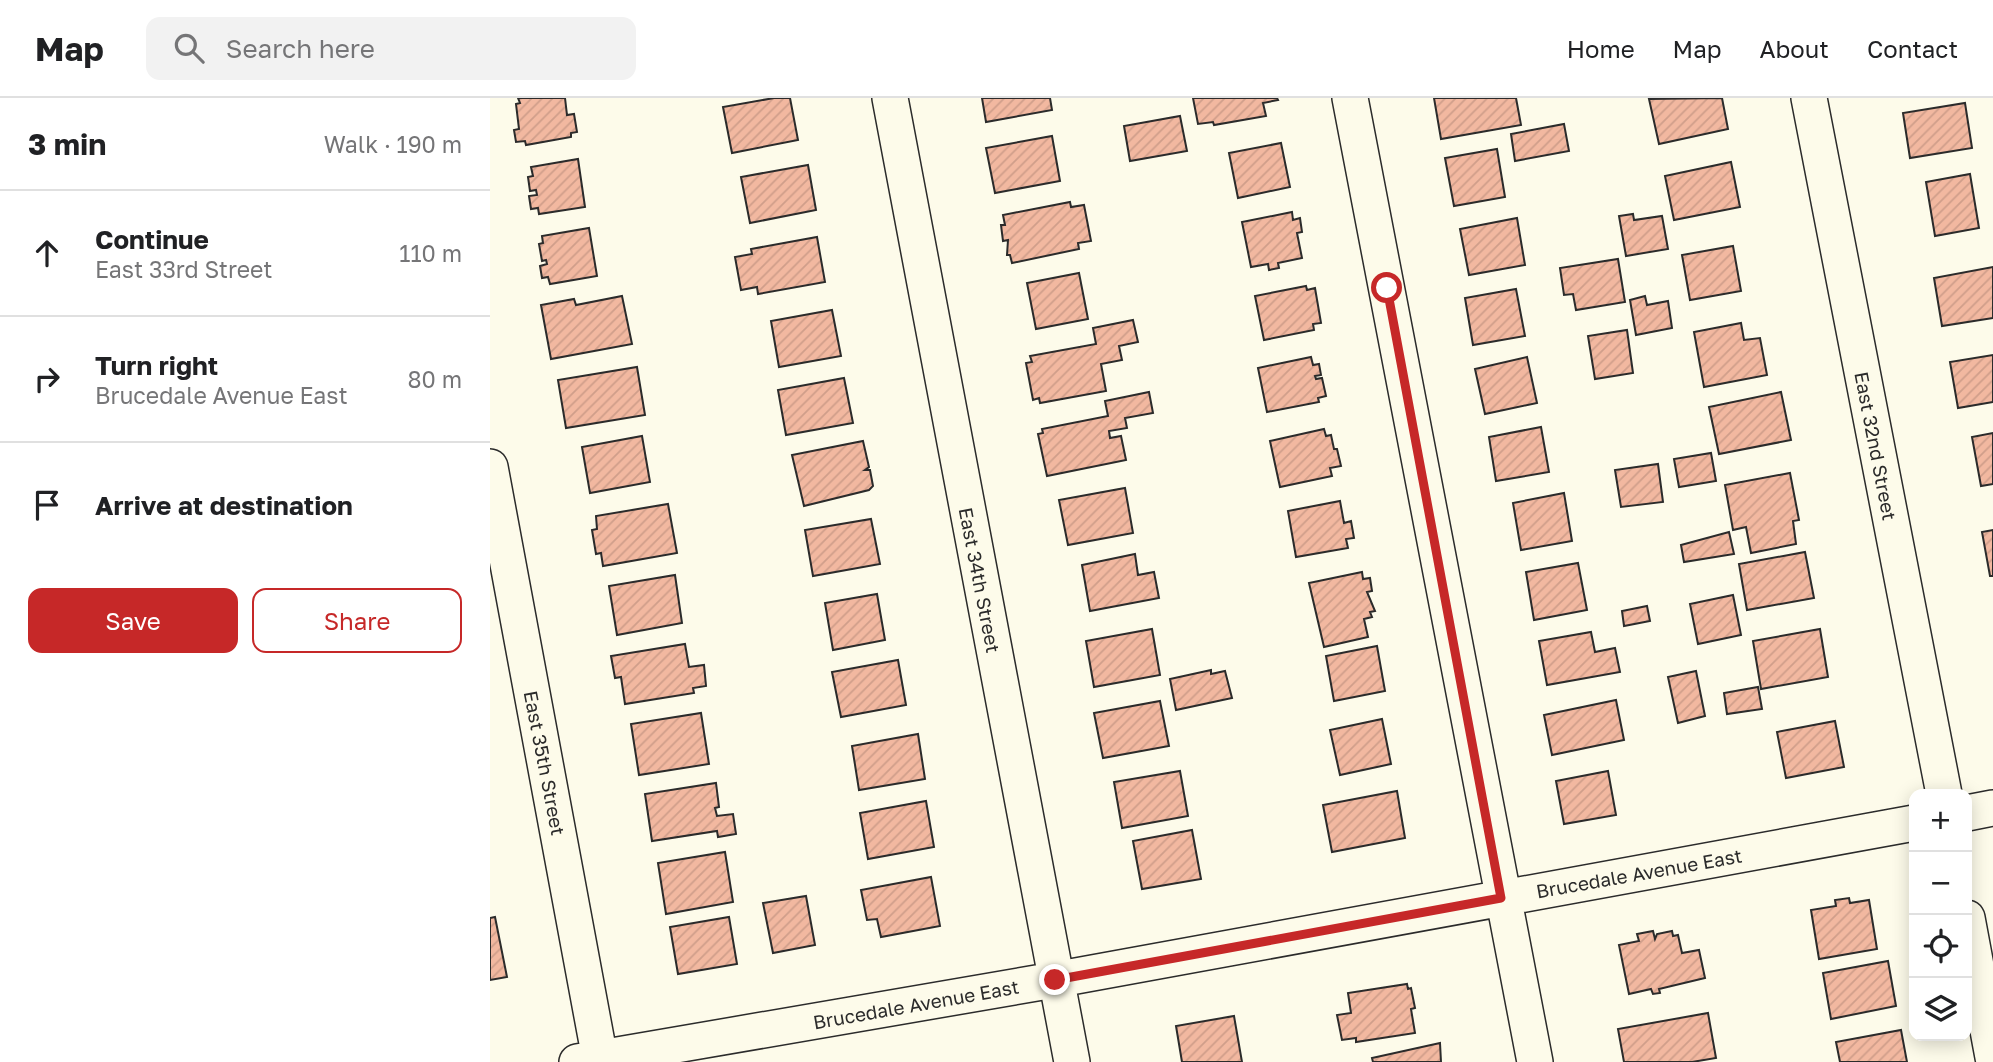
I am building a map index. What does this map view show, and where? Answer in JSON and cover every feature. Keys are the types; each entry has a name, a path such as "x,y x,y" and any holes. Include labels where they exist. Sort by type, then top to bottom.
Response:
{"street":[{"name":"East 34th Street","path":"890,98 1072,1062"},
{"path":"1350,98 1501,898 1535,1062"},
{"name":"East 32nd Street","path":"1809,98 1943,789"},
{"name":"East 35th Street","path":"490,467 589,1060"},
{"path":"1972,812 1993,808"},
{"name":"Brucedale Avenue East","path":"589,1060 1055,980 1909,823"},
{"path":"1972,945 1993,1057"}],"building":[{"path":"518,98 565,98 567,115 574,114 577,132 571,133 571,137 526,145 525,141 516,142 514,130 519,129 516,104 520,103"},
{"path":"774,98 790,98 798,140 732,153 723,107"},
{"path":"982,98 1050,98 1052,110 986,122"},
{"path":"1193,98 1278,100 1263,103 1266,116 1214,125 1213,122 1198,124"},
{"path":"1434,98 1516,98 1521,125 1441,139"},
{"path":"1722,98 1728,129 1659,144 1649,99"},
{"path":"1965,103 1972,148 1910,158 1903,113"},
{"path":"1180,116 1187,151 1130,161 1124,126"},
{"path":"1564,124 1569,151 1515,161 1511,134"},
{"path":"1052,136 1060,181 995,193 986,148"},
{"path":"1281,143 1290,187 1238,198 1229,153"},
{"path":"1497,149 1505,197 1454,206 1445,158"},
{"path":"578,159 585,207 539,214 538,208 531,209 529,196 537,195 536,190 530,191 528,177 533,176 531,167"},
{"path":"1731,162 1740,207 1674,220 1665,176"},
{"path":"808,165 816,210 750,223 741,177"},
{"path":"1970,174 1979,228 1935,236 1926,182"},
{"path":"1070,202 1071,207 1084,205 1091,241 1078,243 1079,249 1012,263 1010,255 1007,255 1008,240 1003,241 1003,215"},
{"path":"1292,212 1293,220 1300,218 1302,232 1297,233 1302,258 1278,263 1279,268 1269,270 1268,264 1251,267 1242,222"},
{"path":"1633,214 1634,220 1662,216 1668,249 1626,256 1619,216"},
{"path":"1517,218 1525,265 1469,275 1460,229"},
{"path":"589,228 597,276 550,284 548,277 542,278 540,266 547,264 546,260 542,261 539,244 543,243 542,236"},
{"path":"817,237 825,282 758,294 757,287 741,290 735,257 752,254 751,249"},
{"path":"1733,246 1741,291 1690,300 1682,255"},
{"path":"1618,259 1625,302 1576,310 1573,294 1564,295 1560,268"},
{"path":"1993,267 1993,318 1942,326 1934,278"},
{"path":"1079,273 1088,319 1036,329 1027,283"},
{"path":"1306,286 1307,290 1315,288 1321,323 1313,324 1314,330 1264,340 1255,296"},
{"path":"1516,289 1525,336 1473,345 1465,298"},
{"path":"622,296 632,344 551,359 541,305 574,299 576,305"},
{"path":"1645,296 1647,305 1668,301 1672,328 1636,335 1630,300"},
{"path":"832,310 841,356 779,367 771,321"},
{"path":"1133,320 1138,342 1119,346 1122,360 1101,364 1106,391 1040,403 1039,398 1033,400 1026,363 1032,362 1030,356 1096,344 1093,328"},
{"path":"1741,323 1744,340 1760,338 1767,375 1704,387 1694,332"},
{"path":"1627,330 1633,373 1595,379 1588,336"},
{"path":"1993,355 1993,402 1958,408 1950,362"},
{"path":"1311,357 1313,365 1319,364 1321,375 1315,376 1316,379 1322,378 1326,396 1318,398 1319,402 1267,412 1258,368"},
{"path":"1527,357 1537,403 1485,414 1475,369"},
{"path":"637,367 645,415 566,428 558,380"},
{"path":"844,378 853,423 786,435 778,390"},
{"path":"1149,392 1153,413 1125,418 1127,428 1109,431 1110,438 1121,436 1126,460 1047,476 1038,434 1043,433 1042,429 1108,416 1105,401"},
{"path":"1781,392 1791,440 1719,454 1709,407"},
{"path":"1541,427 1549,472 1496,481 1489,437"},
{"path":"1324,429 1326,436 1331,435 1341,466 1330,468 1332,476 1280,487 1270,441"},
{"path":"1993,433 1993,484 1981,486 1972,437"},
{"path":"642,436 650,482 590,493 582,447"},
{"path":"863,441 869,467 865,470 870,470 873,486 869,490 804,506 792,455"},
{"path":"1711,453 1716,481 1679,487 1674,459"},
{"path":"1658,464 1663,502 1621,507 1615,470"},
{"path":"1790,473 1799,520 1793,521 1796,544 1751,553 1746,527 1733,530 1725,485"},
{"path":"1125,488 1133,533 1068,545 1059,500"},
{"path":"1564,493 1572,541 1521,550 1513,503"},
{"path":"1340,501 1344,523 1351,521 1354,538 1346,539 1348,548 1296,557 1288,511"},
{"path":"668,504 677,553 603,566 601,553 596,554 592,530 597,529 596,516"},
{"path":"871,519 880,564 813,576 805,530"},
{"path":"1993,530 1993,576 1990,576 1982,532"},
{"path":"1729,532 1734,554 1684,562 1681,545"},
{"path":"1805,552 1814,598 1747,610 1739,564"},
{"path":"1135,554 1138,575 1154,572 1159,598 1090,611 1082,565"},
{"path":"1578,563 1587,610 1534,620 1526,572"},
{"path":"1362,572 1363,579 1370,578 1372,591 1367,592 1375,611 1370,612 1372,617 1364,619 1368,637 1324,647 1309,583"},
{"path":"675,575 682,623 617,635 609,586"},
{"path":"877,594 885,640 833,650 825,603"},
{"path":"1733,595 1741,635 1698,644 1690,604"},
{"path":"1647,606 1650,621 1624,626 1622,611"},
{"path":"1152,629 1160,675 1094,687 1086,641"},
{"path":"1820,629 1828,677 1761,689 1753,641"},
{"path":"1591,632 1595,652 1615,648 1620,672 1547,685 1539,641"},
{"path":"685,644 689,667 704,665 706,686 693,688 694,693 625,704 621,677 615,678 611,656"},
{"path":"1377,646 1385,691 1334,701 1326,656"},
{"path":"898,660 906,705 841,717 832,672"},
{"path":"1211,670 1211,674 1225,671 1232,698 1176,710 1170,679"},
{"path":"1696,671 1705,716 1678,723 1668,677"},
{"path":"1758,687 1762,709 1727,714 1724,693"},
{"path":"1616,700 1624,740 1552,755 1544,715"},
{"path":"1160,701 1169,746 1103,758 1094,713"},
{"path":"701,713 709,764 639,775 631,724"},
{"path":"1382,719 1391,764 1340,775 1330,730"},
{"path":"1835,721 1844,767 1786,778 1777,732"},
{"path":"918,734 925,779 859,790 852,746"},
{"path":"1180,771 1188,816 1122,828 1114,782"},
{"path":"1608,771 1616,815 1564,824 1556,781"},
{"path":"716,783 719,807 715,808 717,816 733,814 736,834 718,837 717,831 652,841 645,794"},
{"path":"1397,791 1405,838 1332,852 1323,805"},
{"path":"926,801 934,847 868,859 860,813"},
{"path":"1192,830 1201,879 1142,889 1133,841"},
{"path":"725,852 733,902 666,914 658,863"},
{"path":"931,877 940,926 881,937 877,919 867,920 861,890"},
{"path":"806,896 815,945 773,953 763,903"},
{"path":"1849,898 1850,903 1869,900 1877,949 1819,959 1811,910 1836,906 1835,900"},
{"path":"495,917 507,977 490,980 490,918"},
{"path":"729,917 737,964 678,974 670,927"},
{"path":"1653,931 1655,939 1657,934 1672,931 1673,936 1678,935 1682,953 1699,950 1705,978 1659,989 1660,993 1653,994 1651,989 1629,994 1619,945 1639,941 1637,934"},
{"path":"1888,961 1896,1006 1831,1019 1823,973"},
{"path":"1407,984 1408,989 1411,988 1415,1008 1411,1009 1415,1033 1356,1042 1356,1038 1342,1040 1337,1015 1351,1013 1348,993"},
{"path":"1708,1013 1716,1058 1692,1062 1624,1062 1618,1029"},
{"path":"1234,1016 1242,1062 1182,1062 1176,1026"},
{"path":"1901,1030 1907,1062 1840,1062 1836,1042"},
{"path":"1440,1043 1441,1062 1373,1062 1372,1058"}],"route":[{"path":"1055,980 1501,898 1387,288"}]}
